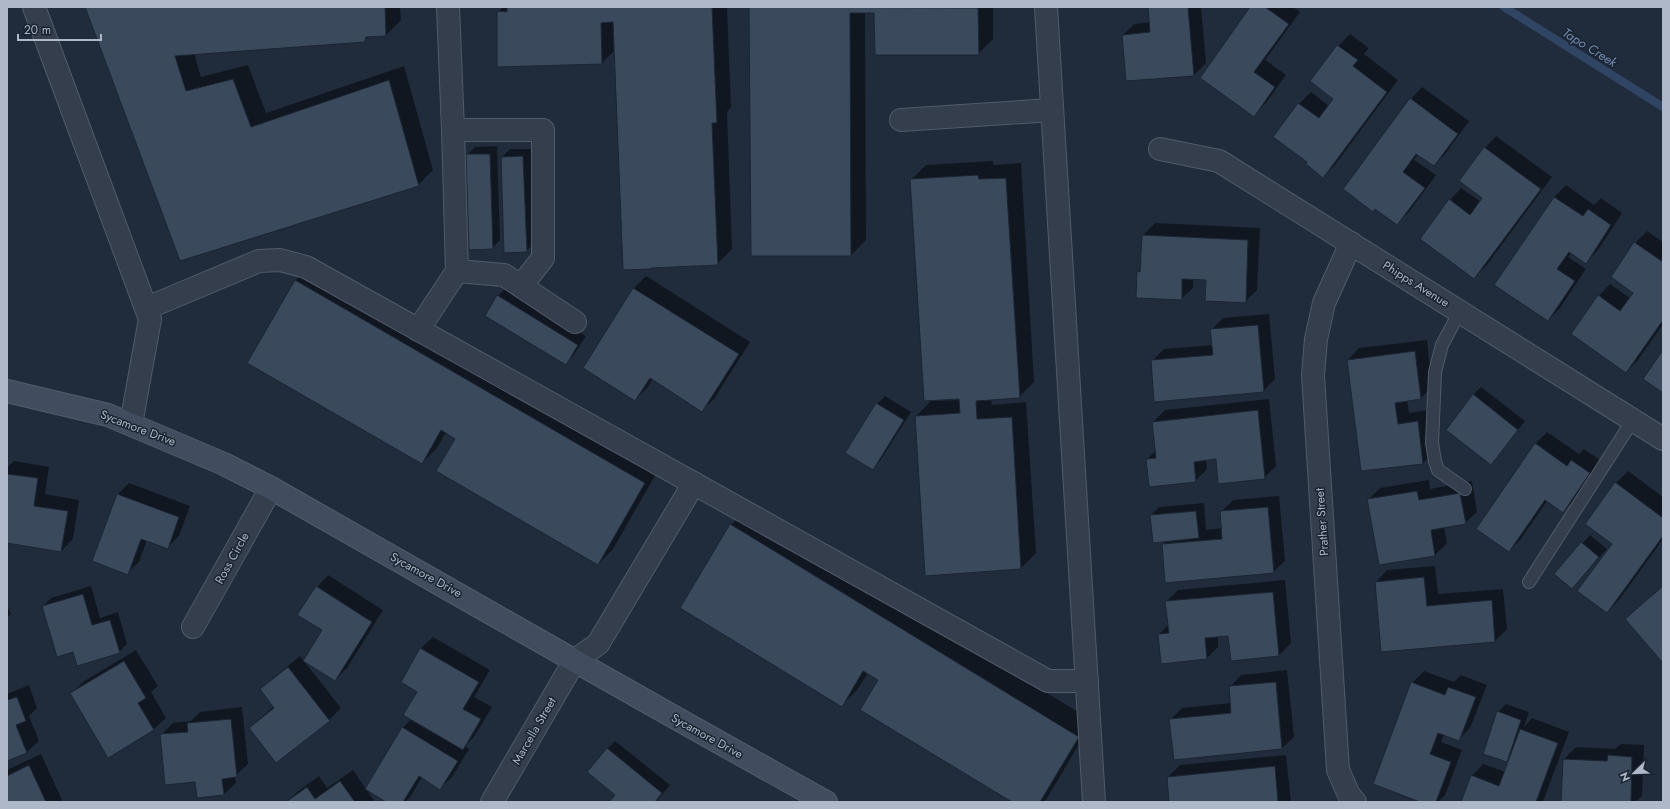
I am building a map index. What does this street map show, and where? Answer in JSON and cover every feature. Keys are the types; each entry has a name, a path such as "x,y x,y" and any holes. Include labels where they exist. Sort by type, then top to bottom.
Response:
{"main road":[{"name":"Sycamore Drive","path":"7,391 108,414 224,464 271,488 575,660 630,693 826,802"}],"street":[{"path":"34,7 150,319 130,424"},
{"path":"418,330 457,271 448,7"},
{"path":"1046,7 1094,802"},
{"path":"901,120 1052,110"},
{"path":"453,130 543,130 543,258 521,286"},
{"name":"Phipps Avenue","path":"1160,149 1219,161 1663,439"},
{"name":"Prather Street","path":"1351,243 1324,303 1316,339 1313,375 1338,770 1349,795 1355,802"},
{"path":"146,308 259,261 280,260 306,267 1048,681 1086,681"},
{"path":"457,271 504,275 574,322"},
{"path":"575,660 598,644 694,483"},
{"name":"Ross Circle","path":"193,627 271,488"},
{"name":"Marcella Street","path":"492,802 575,660"}],"lane":[{"path":"1460,311 1442,345 1435,372 1432,443 1438,470 1466,489"},
{"path":"1528,582 1633,420"}],"building":[{"path":"85,7 385,7 386,36 366,37 365,42 175,56 186,91 233,79 251,127 389,80 419,186 180,261"},
{"path":"507,7 712,7 717,123 712,123 718,265 623,270 613,22 601,23 602,64 497,67 497,11 507,12"},
{"path":"749,7 978,8 979,55 875,55 874,13 850,13 851,256 751,256"},
{"path":"1148,7 1188,7 1194,76 1126,81 1122,35 1150,32"},
{"path":"1250,7 1265,7 1289,24 1254,72 1275,87 1254,117 1200,78"},
{"path":"1337,45 1358,60 1353,66 1387,92 1323,178 1306,164 1307,162 1273,137 1298,103 1319,118 1333,99 1310,81"},
{"path":"1410,98 1458,134 1434,166 1416,154 1403,172 1425,188 1397,225 1375,209 1373,212 1343,189"},
{"path":"1484,147 1541,189 1474,279 1420,239 1449,199 1470,215 1482,198 1459,181"},
{"path":"466,154 490,154 493,249 469,250"},
{"path":"523,156 527,252 504,253 501,157"},
{"path":"978,175 979,179 1006,178 1020,398 976,401 977,419 1012,417 1021,569 925,576 915,416 960,413 959,399 924,401 910,179"},
{"path":"1554,197 1583,216 1588,209 1611,225 1586,264 1569,252 1557,269 1575,281 1548,321 1494,285"},
{"path":"1142,235 1248,240 1246,303 1205,301 1206,280 1182,279 1182,300 1136,298 1137,271 1140,272"},
{"path":"1634,242 1663,262 1663,320 1626,373 1571,334 1598,295 1620,311 1633,293 1611,277"},
{"path":"295,280 645,483 598,565 436,471 455,439 441,430 422,464 247,363"},
{"path":"633,288 739,354 702,412 650,378 635,401 583,368"},
{"path":"497,295 578,345 566,365 485,316"},
{"path":"1258,325 1264,392 1154,402 1151,360 1213,355 1210,329"},
{"path":"1663,350 1663,393 1643,379"},
{"path":"1415,351 1421,399 1395,403 1398,424 1418,421 1423,464 1361,471 1347,360"},
{"path":"1473,394 1518,430 1491,465 1446,430"},
{"path":"876,403 904,420 873,470 845,453"},
{"path":"1258,410 1265,479 1218,484 1216,459 1194,462 1196,482 1149,487 1146,459 1156,458 1152,422"},
{"path":"1535,443 1567,466 1571,460 1590,473 1563,513 1545,500 1509,552 1476,529"},
{"path":"7,474 38,478 34,506 68,511 61,552 7,543"},
{"path":"1615,482 1663,518 1663,536 1607,613 1577,591 1612,544 1585,524"},
{"path":"1417,491 1419,500 1460,493 1466,524 1431,530 1435,556 1379,565 1367,499"},
{"path":"117,494 179,517 168,549 141,539 128,575 92,561"},
{"path":"1268,507 1274,573 1165,583 1162,544 1222,539 1220,511"},
{"path":"1196,511 1199,538 1153,543 1150,515"},
{"path":"730,524 1079,737 1040,802 1012,802 860,710 878,680 863,671 842,707 680,608"},
{"path":"1581,542 1599,557 1572,589 1554,574"},
{"path":"1424,577 1427,606 1492,600 1495,642 1381,652 1375,582"},
{"path":"316,586 372,622 335,681 303,661 322,630 297,615"},
{"path":"1663,586 1663,663 1625,619"},
{"path":"1273,592 1279,656 1231,661 1228,636 1205,638 1207,659 1161,664 1158,634 1169,633 1165,601"},
{"path":"83,594 92,625 110,620 120,653 77,666 73,652 57,657 42,606"},
{"path":"420,648 479,682 463,709 481,719 463,750 403,715 417,692 401,682"},
{"path":"124,661 146,698 138,703 154,730 108,758 70,693"},
{"path":"288,667 330,721 276,763 249,728 274,708 260,689"},
{"path":"1276,682 1282,749 1174,760 1169,719 1231,713 1229,686"},
{"path":"1411,682 1445,695 1448,687 1476,697 1459,741 1438,733 1430,754 1451,762 1436,802 1420,802 1373,784"},
{"path":"17,697 26,721 16,725 27,753 7,761 7,700"},
{"path":"1497,711 1521,720 1507,762 1483,754"},
{"path":"231,719 237,777 222,779 224,795 197,798 195,782 165,785 160,734 188,732 187,723"},
{"path":"402,727 458,761 440,790 419,776 403,802 386,802 365,789"},
{"path":"1520,729 1558,743 1536,802 1461,802 1471,775 1499,786"},
{"path":"607,748 662,793 655,802 609,802 615,795 587,772"},
{"path":"1608,755 1632,757 1631,802 1561,802 1563,759 1607,761"},
{"path":"1663,764 1663,802 1662,802"},
{"path":"29,765 46,802 7,802 7,776"},
{"path":"1275,766 1278,802 1169,802 1167,777"},
{"path":"340,781 355,802 286,802 307,787 315,799"}],"waterway":[{"name":"Tapo Creek","path":"1504,7 1663,107"}]}
